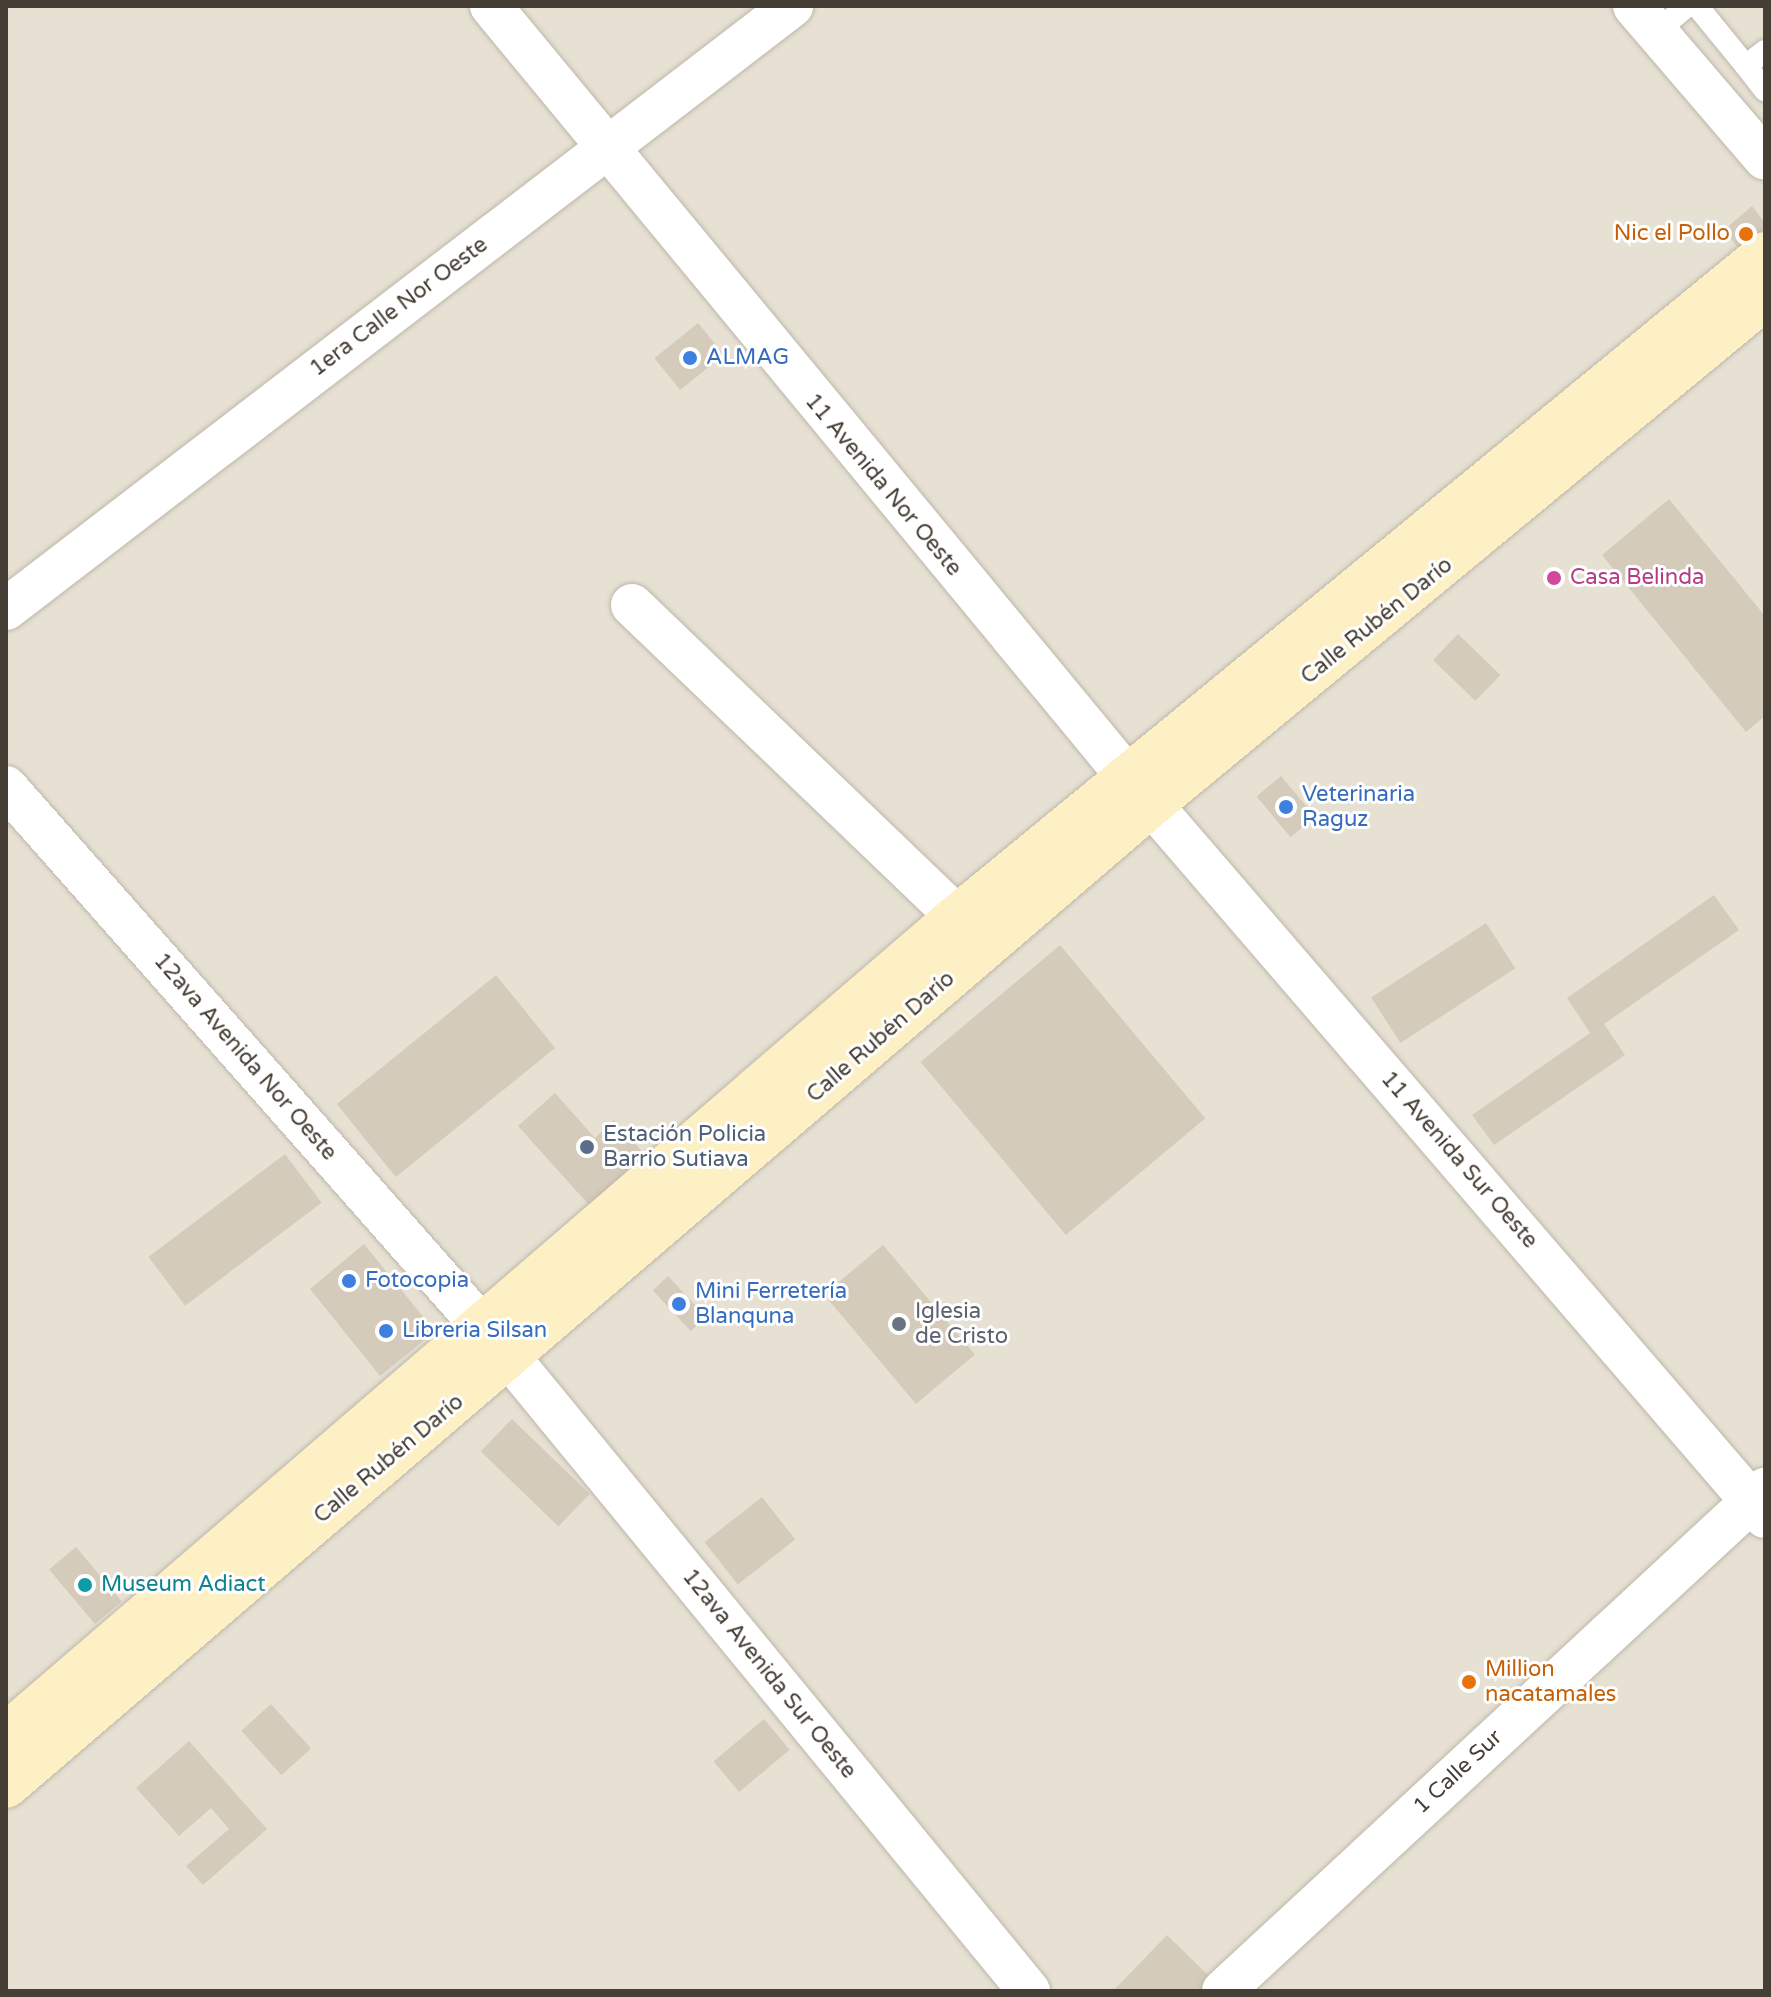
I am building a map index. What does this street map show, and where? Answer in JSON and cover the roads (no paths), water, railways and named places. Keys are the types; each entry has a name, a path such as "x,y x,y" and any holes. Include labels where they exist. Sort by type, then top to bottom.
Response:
{"street":[{"name":"11 Avenida Nor Oeste","path":"491,6 604,151 1139,789"},
{"name":"1era Calle Nor Oeste","path":"6,609 792,6"},
{"path":"1659,15 1761,148"},
{"name":"Calle Rubén Darío","path":"11,1760 132,1652 1139,789 1368,606 1561,445 1765,254"},
{"name":"Calle Rubén Darío","path":"1561,445 1765,298"},
{"path":"632,605 972,931"},
{"name":"12ava Avenida Nor Oeste","path":"6,787 497,1342"},
{"name":"11 Avenida Sur Oeste","path":"1139,789 1760,1502"},
{"name":"12ava Avenida Sur Oeste","path":"497,1342 1029,1991"},
{"name":"1 Calle Sur","path":"1223,1991 1760,1502"}],"lane":[{"path":"1697,6 1765,90"},
{"path":"1746,66 1765,51"}],"place":[{"name":"Nic el Pollo","path":"1746,234"},
{"name":"ALMAG","path":"690,358"},
{"name":"Casa Belinda","path":"1554,578"},
{"name":"Veterinaria Raguz","path":"1286,807"},
{"name":"Estación Policia Barrio Sutiava","path":"587,1147"},
{"name":"Fotocopia","path":"349,1281"},
{"name":"Mini Ferretería Blanquna","path":"679,1304"},
{"name":"Iglesia de Cristo","path":"899,1324"},
{"name":"Libreria Silsan","path":"386,1331"},
{"name":"Museum Adiact","path":"85,1585"},
{"name":"Million nacatamales","path":"1469,1682"}]}
